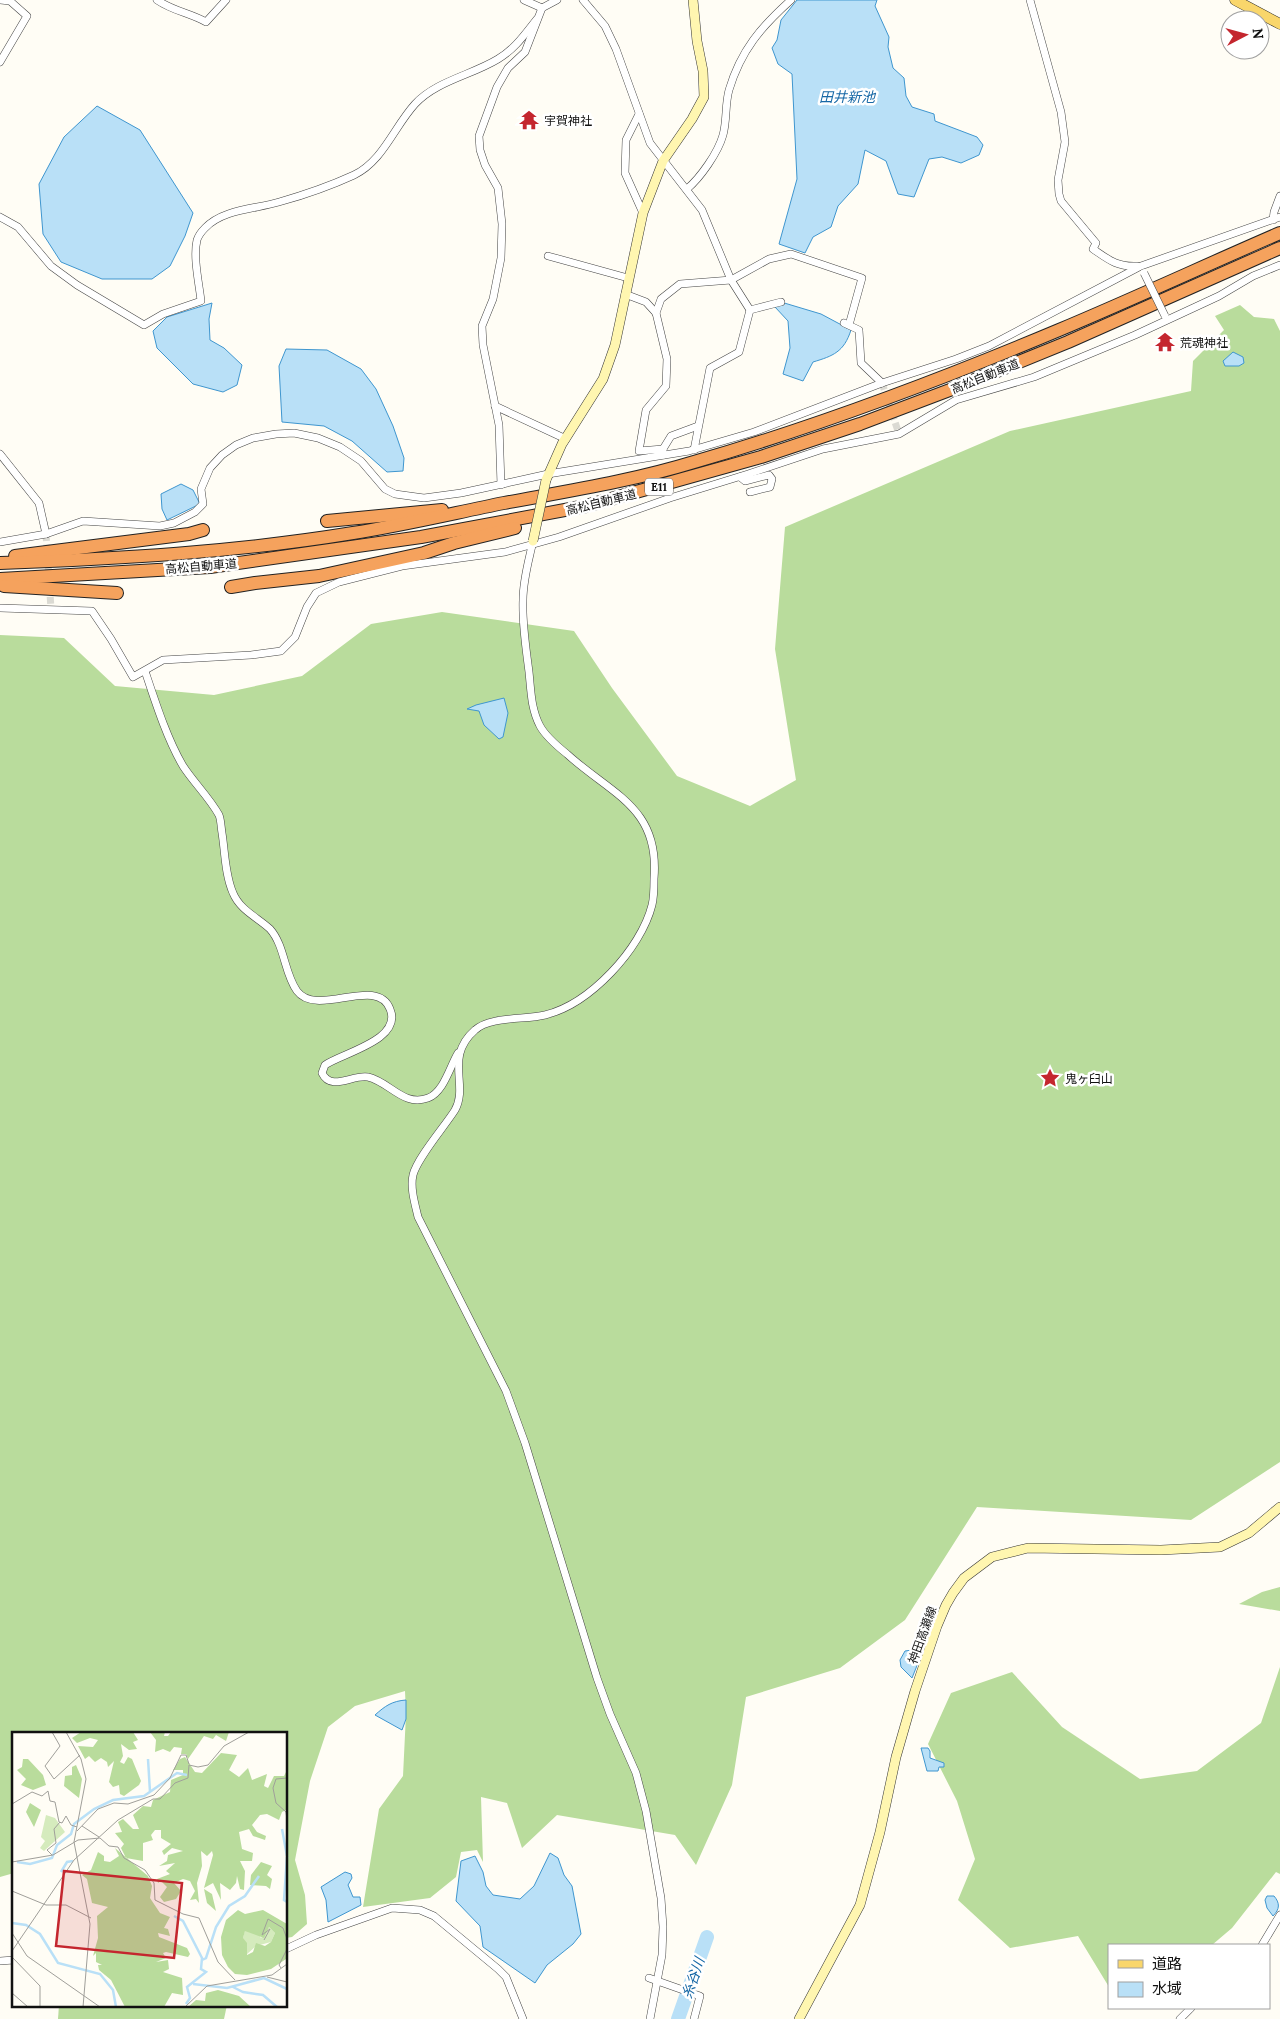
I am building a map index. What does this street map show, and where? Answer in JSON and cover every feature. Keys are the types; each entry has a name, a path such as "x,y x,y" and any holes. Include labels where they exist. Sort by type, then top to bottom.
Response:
{"highway":[{"name":"高松自動車道","path":"0,564 79,561 208,552 359,532 415,523 637,477 684,465 856,410 950,374 1062,328 1280,233"},
{"name":"高松自動車道","path":"0,579 220,566 401,540 586,506 770,454 860,424 1068,342 1179,291 1280,248"},
{"path":"231,587 319,576 424,553 640,492"},
{"path":"327,521 501,504"},
{"path":"0,557 189,534 204,530"},
{"path":"0,585 117,593"}],"main road":[{"path":"532,542 547,477 566,438 603,378 616,345 628,278 643,213 663,161 692,119 704,97 703,72 697,41 693,0"},
{"path":"1235,0 1280,24"},
{"name":"神田高瀬線","path":"799,2019 860,1905 880,1832 896,1757 910,1706 937,1626 953,1593 964,1578 992,1557 1028,1548 1161,1550 1220,1547 1250,1533 1280,1508"}],"street":[{"path":"0,0 10,1 27,16 0,62"},
{"path":"157,0 182,13 206,22 226,0"},
{"path":"524,0 542,8"},
{"path":"501,485 499,425 482,345 482,326 493,299 501,258 502,224 498,188 485,165 480,150 479,136 497,88 508,68 525,52 542,8 557,0"},
{"path":"583,0 605,26 650,143 702,210 731,280 750,310 739,352 710,368 694,450"},
{"path":"687,189 700,174 722,136 728,91 752,40 791,0"},
{"path":"1030,0 1064,129 1065,142 1058,180 1061,201 1096,243 1093,249 1113,263 1143,270"},
{"path":"0,217 18,227 51,266 144,326 163,314 201,301 197,264 197,239 206,227 214,221 234,212 278,203 318,190 355,174 375,160 415,104 439,87 498,59 518,45 537,19"},
{"path":"639,114 626,140 625,173 643,213"},
{"path":"625,294 646,302 656,313 667,359 666,386 646,410 639,451 694,450 754,432 882,383 956,359 989,346 1143,270 1277,219 1274,212 1280,196"},
{"path":"656,313 661,299 680,284 731,280 769,259 791,254 862,278 846,324 859,330 861,362 882,383"},
{"path":"548,256 628,278"},
{"path":"0,608 92,611 133,677 163,660 251,655 281,650 295,637 307,607 316,593 339,582 402,566 483,555 532,542 560,537 670,498 823,449 899,434 956,400 1034,377 1135,335 1166,318 1219,296 1253,276 1280,265"},
{"path":"1143,270 1166,318"},
{"path":"750,310 781,302"},
{"path":"495,406 566,438"},
{"path":"663,452 671,436 698,426"},
{"path":"0,542 46,534 83,521 148,526 174,523 195,512 203,504 201,489 210,468 222,454 236,445 253,438 276,434 294,433 318,438 340,447 361,461 385,488 395,494 410,498 436,497 547,477 663,452"},
{"path":"0,454 39,503 46,534"},
{"path":"740,477 745,481 769,475 772,479 770,487 750,492"},
{"path":"145,671 183,765 220,816 228,876 233,893 243,908 263,922 277,940 289,979 299,994 309,999 323,1002 367,995 384,1000 390,1009 392,1021 386,1032 364,1048 336,1058 325,1065 322,1073 324,1077 330,1082 339,1082 352,1077 366,1077 379,1080 399,1095 412,1100 427,1098 439,1089 462,1046 475,1030 485,1023 547,1015 573,1002 600,984 633,946 644,928 652,904 655,864 653,844 641,816 620,795 576,762 551,740 541,728 533,710 523,623 523,598 532,542"},
{"path":"462,1046 457,1066 460,1086 456,1107 413,1174 413,1193 418,1217 506,1391 526,1443 556,1547 603,1696 636,1773 646,1811 661,1898 662,1946 658,1981 650,2019"},
{"path":"288,1948 392,1908 420,1910 434,1916 506,1977 523,2019"},
{"path":"1263,1944 1280,1915"},
{"path":"649,1978 700,1996 694,2019"},
{"path":"1180,2019 1190,2009"}],"green space":[{"path":"1240,305 1254,317 1274,319 1280,331 1280,1462 1191,1520 977,1507 905,1620 840,1668 746,1697 732,1785 696,1865 675,1835 557,1815 522,1848 507,1803 481,1797 483,1862 477,1850 461,1852 456,1877 430,1898 363,1907 379,1809 403,1776 406,1714 405,1691 355,1706 328,1727 310,1781 295,1860 305,1895 307,1924 292,1937 288,1938 288,1732 12,1732 12,1874 0,1877 0,635 64,638 115,686 214,695 302,676 371,624 442,612 574,631 612,688 677,776 750,806 796,780 775,649 785,527 1010,431 1191,391 1193,361 1224,330 1215,316"},
{"path":"1280,1587 1280,1611 1239,1604 1262,1592"},
{"path":"1280,1667 1280,1874 1276,1872 1232,1928 1213,1944 1108,1944 1108,1985 1078,1936 1010,1948 958,1900 975,1859 957,1801 928,1744 951,1693 1012,1672 1062,1727 1140,1779 1197,1771 1261,1723"},
{"path":"59,2006 227,2006 224,2019 58,2019"}],"water":[{"name":"田井新池","path":"797,0 877,0 875,6 889,37 888,47 893,68 904,78 906,96 912,107 934,114 935,121 977,137 983,145 979,155 961,163 942,157 929,159 914,197 898,194 886,161 865,150 858,184 838,206 831,227 813,237 805,253 779,244 797,179 792,74 778,64 772,48 777,40 781,20"},
{"path":"97,106 140,130 193,213 185,236 170,266 152,279 102,279 61,262 43,234 39,184 64,137"},
{"path":"781,302 821,314 851,330 845,343 837,352 813,362 803,381 783,374 790,348 788,321 775,307"},
{"path":"212,303 209,319 210,340 224,348 242,365 237,385 223,392 193,384 157,348 153,331 167,317"},
{"path":"286,349 327,350 361,369 376,389 393,426 404,458 403,471 387,472 352,441 324,426 282,422 279,366"},
{"path":"1233,352 1243,357 1244,363 1239,366 1225,366 1223,361"},
{"path":"181,484 193,490 200,504 167,520 162,509 161,494"},
{"path":"504,698 508,713 503,737 499,739 484,725 479,711 467,709"},
{"path":"912,1650 918,1656 918,1663 912,1678 901,1667 900,1660 905,1651"},
{"path":"406,1700 406,1719 402,1730 375,1715 389,1704"},
{"path":"921,1748 928,1748 930,1758 944,1763 944,1767 939,1767 938,1771 927,1771"},
{"path":"550,1853 558,1858 564,1875 572,1886 581,1934 573,1944 547,1965 535,1983 483,1947 480,1926 456,1901 461,1861 475,1856 483,1872 486,1886 493,1895 520,1899 534,1886"},
{"path":"345,1872 351,1874 352,1878 348,1885 353,1897 360,1897 361,1905 328,1922 326,1900 321,1887"},
{"path":"1267,1896 1274,1896 1278,1904 1277,1911 1273,1916 1267,1908 1265,1900"}],"waterway":[{"name":"糸谷川","path":"678,2019 707,1937"}],"tunnel":[{"path":"882,383 899,434"},
{"path":"46,534 51,609"}],"place":[{"name":"宇賀神社","path":"529,120"},
{"name":"荒魂神社","path":"1165,342"},
{"name":"鬼ヶ臼山","path":"1050,1078"}]}
